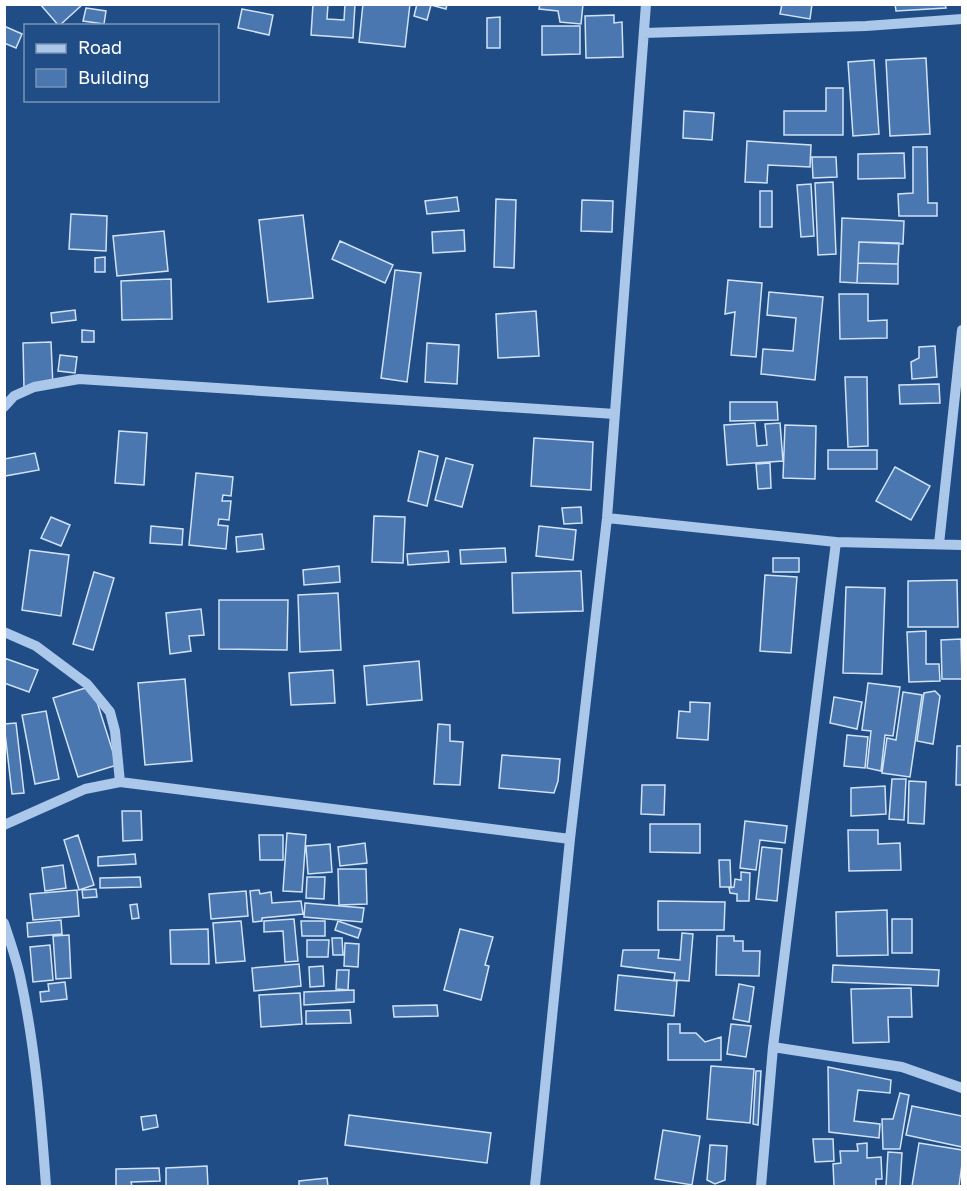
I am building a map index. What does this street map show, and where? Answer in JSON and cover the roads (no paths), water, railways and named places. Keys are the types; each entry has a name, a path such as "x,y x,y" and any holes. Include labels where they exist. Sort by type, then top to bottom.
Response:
{"street":[{"path":"535,1186 570,839 607,518 646,4"},
{"path":"644,33 866,26 963,19"},
{"path":"939,544 963,330"},
{"path":"4,407 14,396 34,387 79,379 615,414"},
{"path":"607,518 836,542 963,545"},
{"path":"761,1186 773,1047 836,542"},
{"path":"4,632 36,646 87,684 110,712 115,730 120,782"},
{"path":"4,825 85,789 120,782 570,839"},
{"path":"4,923 20,975 36,1064 46,1186"},
{"path":"773,1047 902,1067 963,1088"}]}
